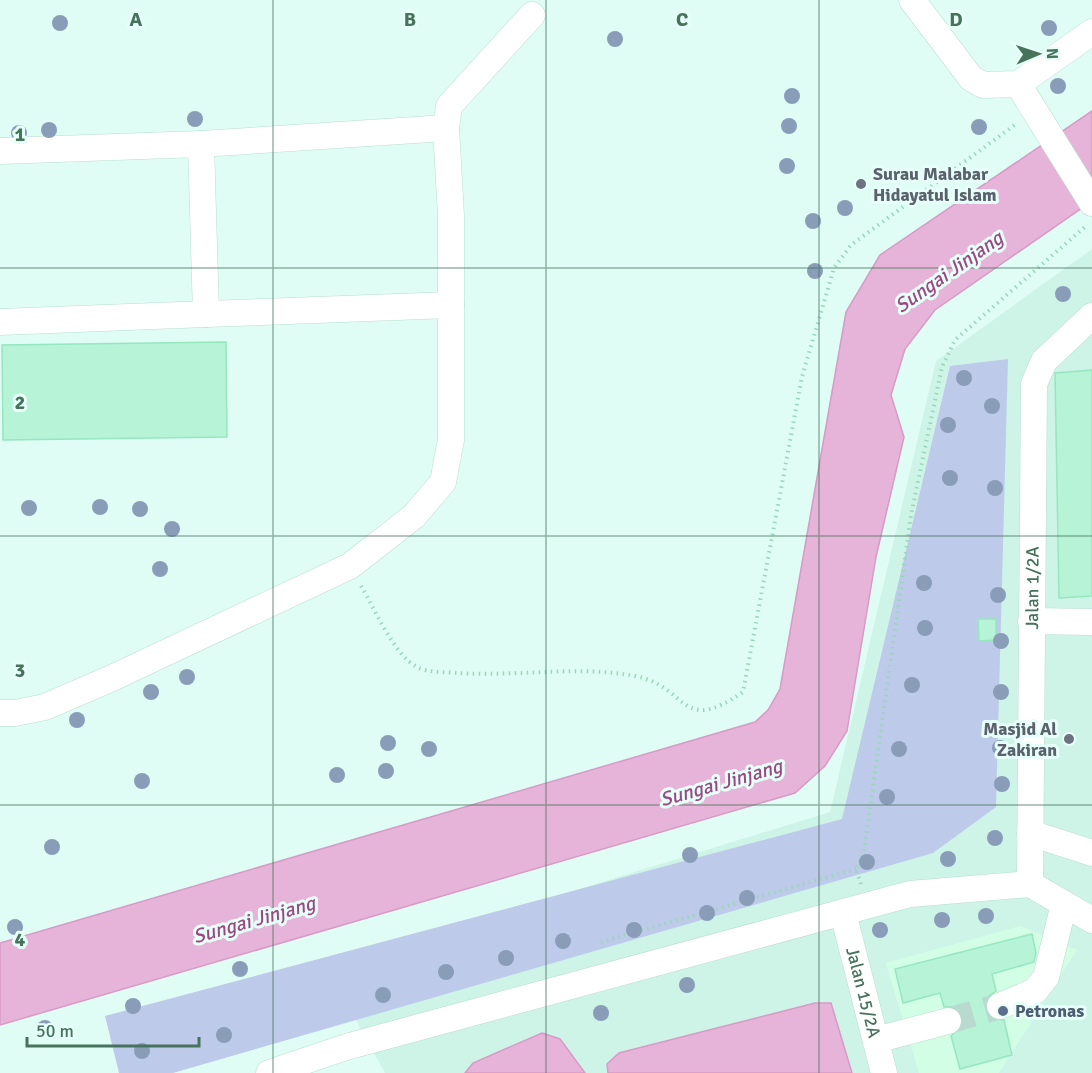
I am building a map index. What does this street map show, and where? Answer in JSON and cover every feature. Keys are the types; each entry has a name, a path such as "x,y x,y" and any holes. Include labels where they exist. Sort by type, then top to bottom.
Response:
{"street":[{"path":"912,0 971,78 983,85 1018,84 1092,33"},
{"path":"0,713 15,713 45,707 350,566 414,516 443,482 451,440 451,305 446,128 449,106 532,15"},
{"path":"1018,84 1092,203"},
{"path":"0,151 201,144 446,128"},
{"path":"201,144 206,314"},
{"path":"0,322 451,305"},
{"name":"Jalan 1/2A","path":"1030,884 1034,384 1044,361 1092,316"},
{"path":"1031,621 1092,622"},
{"path":"1030,833 1092,853"},
{"path":"269,1073 346,1047 910,894 1030,884 1092,920"},
{"path":"1000,1006 1035,991 1046,977 1064,904"},
{"name":"Jalan 15/2A","path":"843,913 884,1073"},
{"path":"876,1040 948,1021"}],"path":[{"path":"350,566 403,656 418,668 475,674 591,673 635,676 657,683 673,693 684,706 696,711 712,709 743,692 749,670 802,377 834,268 851,245 1035,113"},
{"path":"602,942 856,870 864,852 911,515 942,367 955,340 1092,222"}],"shaded area":[{"path":"1092,249 1092,1073 385,1073 326,967 830,812 936,361"},
{"path":"1008,359 996,807 933,853 173,1073 119,1073 105,1016 842,819 950,366"},
{"path":"1020,926 1077,950 999,1073 919,1073 886,963"}],"water":[{"name":"Sungai Jinjang","path":"1092,111 1092,201 935,310 905,349 891,395 904,437 876,557 847,731 825,766 795,793 0,1025 0,943 755,722 768,710 780,689 846,312 880,255"},
{"path":"815,1003 831,1003 852,1073 608,1073 607,1064 619,1053"},
{"path":"542,1033 560,1039 585,1073 465,1073 473,1063"}],"building":[{"path":"226,342 227,437 3,440 2,345"},
{"path":"1092,370 1092,596 1059,598 1055,373"},
{"path":"978,619 996,619 996,640 979,641"},
{"path":"1032,934 1036,953 1034,962 992,974 996,991 988,997 985,1004 991,1018 1004,1020 1012,1055 960,1069 951,1036 962,1025 959,1011 952,1007 944,1007 940,993 903,1003 895,969"}],"tunnel":[{"path":"948,1021 1000,1006"}],"place":[{"name":"Surau Malabar Hidayatul Islam","path":"861,184"},
{"name":"Masjid Al Zakiran","path":"1069,739"},
{"name":"Petronas","path":"1003,1011"}]}
